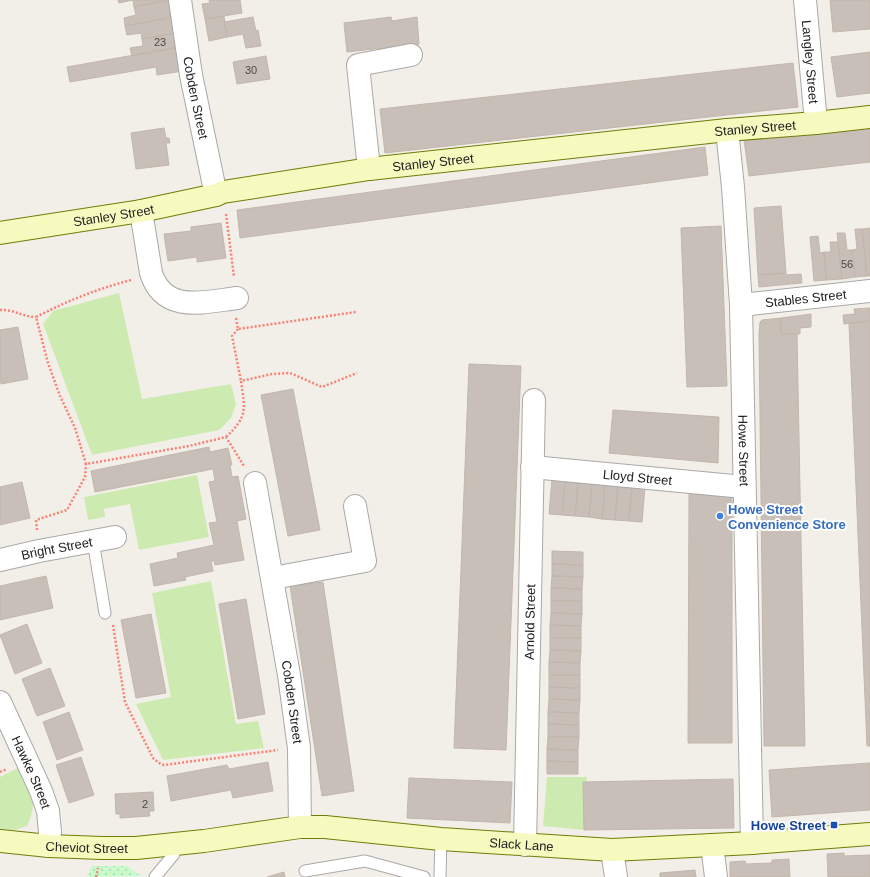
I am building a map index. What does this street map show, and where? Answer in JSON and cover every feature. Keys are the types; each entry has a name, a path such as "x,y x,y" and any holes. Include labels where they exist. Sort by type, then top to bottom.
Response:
{"street":[{"name":"Cobden Street","path":"180,0 191,75 219,194"},
{"name":"Langley Street","path":"805,0 816,123"},
{"path":"369,170 358,65 411,55"},
{"name":"Stanley Street","path":"0,233 141,211 219,194 369,170 727,130 870,117"},
{"name":"Howe Street","path":"727,130 733,187 741,305 752,843"},
{"path":"141,211 151,273 158,289 163,294 176,301 194,303 237,298"},
{"name":"Stables Street","path":"741,305 870,291"},
{"name":"Arnold Street","path":"525,845 534,400"},
{"name":"Lloyd Street","path":"532,467 744,487"},
{"name":"Cobden Street","path":"255,483 273,578 299,748 300,827"},
{"path":"273,578 365,561 355,506"},
{"name":"Bright Street","path":"0,560 38,551 115,537"},
{"name":"Hawke Street","path":"0,702 46,805 50,832 49,846"},
{"name":"Slack Lane","path":"174,844 300,827 325,827 441,839 612,850 752,843 870,834"},
{"name":"Cheviot Street","path":"0,841 49,846 102,848 136,848 174,844"},
{"path":"712,845 716,877"},
{"path":"612,850 616,877"}],"lane":[{"path":"93,541 105,613"},
{"path":"440,877 441,839"},
{"path":"155,877 174,854 174,844"},
{"path":"305,871 365,861 424,877"}],"path":[{"path":"219,194 237,298 233,304 238,329"},
{"path":"0,310 5,310 24,316 36,317 62,304 102,288 151,273"},
{"path":"86,464 189,446 226,437 242,418 245,409 232,336 238,329 356,312"},
{"path":"36,317 48,363 60,396 75,428 86,464 84,476 67,510 36,520 38,551"},
{"path":"241,382 272,374 290,373 322,387 357,373"},
{"path":"226,437 255,483"},
{"path":"105,613 112,618 123,694 127,709 153,758 159,763 164,765 299,748"}],"green space":[{"path":"119,293 142,399 231,384 236,404 231,418 219,430 92,455 43,324 53,311"},
{"path":"197,475 209,537 139,550 130,504 104,509 105,517 88,520 84,497"},
{"path":"211,581 236,724 258,721 264,748 163,760 136,704 171,697 152,593"},
{"path":"20,767 32,796 33,809 31,817 27,826 15,830 0,829 0,777"},
{"path":"547,777 587,777 584,830 543,826"},
{"path":"92,866 127,866 141,876 87,877"}],"building":[{"path":"118,0 133,0 119,3"},
{"path":"133,0 169,0 134,7"},
{"path":"171,0 173,17 125,26 124,18 136,15 134,7"},
{"path":"209,0 240,0 242,13 205,19 202,4 210,3"},
{"path":"830,0 870,0 870,29 833,32"},
{"path":"224,16 227,37 209,41 205,19"},
{"path":"173,17 176,33 142,39 141,33 127,35 125,26"},
{"path":"253,17 256,31 258,30 261,46 246,48 243,34 227,37 224,22"},
{"path":"391,17 392,21 417,17 419,44 347,52 344,23"},
{"path":"176,33 179,47 132,56 130,48 143,46 142,39"},
{"path":"179,47 183,71 157,75 156,67 70,82 67,67"},
{"path":"870,52 870,93 837,97 831,57"},
{"path":"266,56 270,79 237,84 233,62"},
{"path":"793,63 798,107 385,153 380,109"},
{"path":"870,126 870,162 749,176 744,140"},
{"path":"164,128 166,138 169,138 170,143 166,143 169,165 136,169 131,133"},
{"path":"705,147 708,175 240,238 237,210"},
{"path":"781,206 786,273 758,275 754,208"},
{"path":"221,223 226,258 197,262 197,257 168,261 164,234 191,231 191,227"},
{"path":"721,226 727,386 687,387 681,228"},
{"path":"870,228 870,276 867,276 862,229"},
{"path":"855,229 862,229 867,276 855,277 852,250 857,249"},
{"path":"837,233 845,233 847,250 852,250 855,277 842,279"},
{"path":"818,236 820,253 824,252 826,280 814,281 810,237"},
{"path":"830,242 838,242 842,279 826,280 824,252 831,252"},
{"path":"786,273 786,275 801,274 802,283 759,287 758,275"},
{"path":"870,308 870,321 844,324 843,315 855,314 854,309"},
{"path":"811,314 811,327 800,328 800,334 781,334 781,318"},
{"path":"781,318 781,334 797,334 805,746 764,746 759,334 760,322 762,320"},
{"path":"870,321 870,746 867,746 849,323"},
{"path":"18,327 28,379 1,384 0,330"},
{"path":"469,364 521,366 506,750 454,748"},
{"path":"293,389 320,530 288,536 261,395"},
{"path":"613,410 719,417 718,463 609,453"},
{"path":"209,447 210,452 228,448 232,465 230,465 232,477 238,476 246,519 237,521 244,560 215,565 214,561 211,561 213,571 185,577 186,580 154,586 150,564 178,558 177,553 214,545 209,523 217,522 209,482 215,481 213,469 95,492 91,471"},
{"path":"552,479 565,481 562,515 549,514"},
{"path":"565,481 578,482 575,516 562,515"},
{"path":"22,482 30,518 0,525 0,487"},
{"path":"578,482 592,483 589,517 575,516"},
{"path":"592,483 605,484 602,519 589,517"},
{"path":"605,484 618,485 615,520 602,519"},
{"path":"618,485 632,486 629,521 615,520"},
{"path":"632,486 645,487 642,522 629,521"},
{"path":"689,492 732,492 732,743 688,743"},
{"path":"552,551 583,552 583,565 552,564"},
{"path":"552,564 583,565 583,577 552,576"},
{"path":"46,576 53,608 0,620 0,586"},
{"path":"552,576 583,577 582,589 551,588"},
{"path":"323,582 354,791 322,796 290,586"},
{"path":"551,588 582,589 582,601 551,601"},
{"path":"246,599 265,714 238,719 219,604"},
{"path":"551,601 582,601 582,614 551,613"},
{"path":"551,613 582,614 581,626 550,625"},
{"path":"151,614 166,693 136,698 121,620"},
{"path":"27,624 42,663 15,674 0,635"},
{"path":"550,625 581,626 581,638 550,638"},
{"path":"550,638 581,638 581,651 550,650"},
{"path":"550,650 581,651 580,663 549,662"},
{"path":"549,662 580,663 580,675 549,675"},
{"path":"50,668 65,706 37,716 22,679"},
{"path":"549,675 580,675 580,688 549,687"},
{"path":"549,687 580,688 580,700 549,699"},
{"path":"549,699 580,700 579,713 548,712"},
{"path":"69,712 83,750 57,760 43,722"},
{"path":"548,712 579,713 579,725 548,724"},
{"path":"548,724 579,725 579,737 548,737"},
{"path":"548,737 579,737 578,750 547,749"},
{"path":"547,749 578,750 578,762 547,761"},
{"path":"81,757 94,795 69,803 56,765"},
{"path":"547,761 578,762 578,774 547,774"},
{"path":"268,762 273,791 233,798 231,790 171,801 167,776 227,765 229,769"},
{"path":"870,763 870,810 772,817 769,770"},
{"path":"409,778 512,782 510,823 407,818"},
{"path":"733,779 734,828 584,830 583,782"},
{"path":"153,792 154,811 149,811 150,816 120,818 120,814 116,814 115,794"},
{"path":"844,853 844,856 870,855 870,877 828,877 827,854"},
{"path":"789,859 790,877 730,877 730,862 745,861 746,864 772,863 772,860"},
{"path":"695,870 696,877 660,877 660,873"},
{"path":"284,872 285,877 267,877"}],"place":[{"name":"Howe Street Convenience Store","path":"720,516"},
{"name":"Howe Street","path":"834,825"}]}
